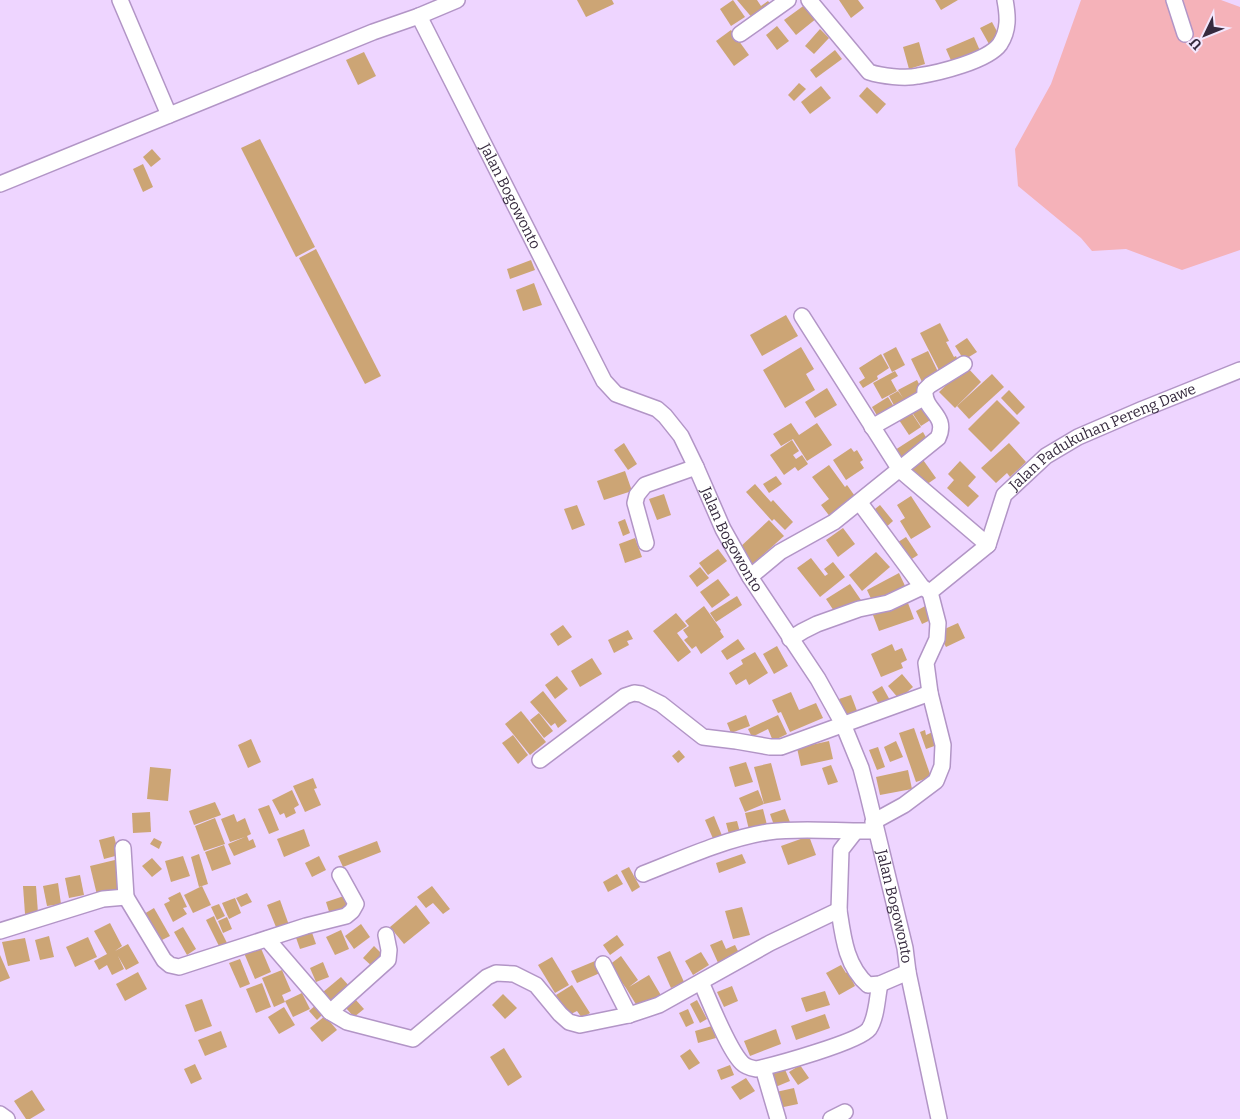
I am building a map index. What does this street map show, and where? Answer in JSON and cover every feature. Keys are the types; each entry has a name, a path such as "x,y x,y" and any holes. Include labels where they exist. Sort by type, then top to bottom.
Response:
{"street":[{"path":"120,0 169,115"},
{"path":"0,184 373,32 457,0"},
{"path":"740,34 788,0"},
{"path":"809,0 868,72 877,75 917,77 970,63 999,46 1005,35 1008,18 1005,0"},
{"path":"1174,0 1185,34"},
{"name":"Jalan Bogowonto","path":"419,16 604,381 616,394 657,409 681,436 722,529 750,578 818,679 843,724 861,768 905,948 908,972 939,1119"},
{"path":"790,639 817,624 858,609 888,603 926,589 988,545 900,470 802,316"},
{"path":"750,578 780,552 834,522 938,438 942,430 940,422 925,397 925,390 964,364"},
{"name":"Jalan Padukuhan Pereng Dawe","path":"988,545 1004,495 1046,456 1078,437 1240,370"},
{"path":"872,427 925,397"},
{"path":"646,543 634,504 640,490 644,485 696,468"},
{"path":"643,874 733,840 768,832 803,830 855,832 875,826 936,781 942,766 943,745 930,692 926,663 937,639 938,622 934,599 860,502"},
{"path":"540,760 625,696 634,693 641,694 661,704 703,737 781,747 930,692"},
{"path":"855,832 841,850 839,910 844,942 855,971 868,985 880,984 908,972"},
{"path":"123,848 126,897 164,960 170,965 179,966 306,926 346,916 356,904 340,875"},
{"path":"0,931 103,899 126,897"},
{"path":"267,939 330,1012 347,1022 413,1039 487,977 496,973 514,974 536,985 560,1014 569,1022 580,1025 659,1005 770,943 839,910"},
{"path":"330,1012 388,960 386,935"},
{"path":"603,964 629,1014"},
{"path":"701,982 731,1047 740,1061 751,1068 763,1068 847,1041 868,1030 872,1023 880,984"},
{"path":"763,1068 778,1119"},
{"path":"831,1119 845,1112"},
{"path":"0,1114 7,1119"}],"shaded area":[{"path":"1081,0 1171,0 1184,17 1186,9 1183,0 1221,0 1240,7 1240,250 1182,270 1126,249 1092,251 1081,238 1018,186 1015,149 1051,84"}],"building":[{"path":"577,0 612,0 614,4 586,17"},
{"path":"733,0 745,17 731,26 720,9"},
{"path":"737,0 757,0 761,6 768,1 772,6 754,20"},
{"path":"839,0 858,0 864,8 851,18"},
{"path":"935,0 958,0 941,10"},
{"path":"806,4 817,18 796,35 784,20"},
{"path":"992,22 1001,39 989,44 980,28"},
{"path":"777,26 789,41 777,50 766,35"},
{"path":"820,29 829,38 814,54 805,46"},
{"path":"731,30 749,55 734,66 716,41"},
{"path":"974,37 981,53 953,65 946,49"},
{"path":"919,42 925,64 909,69 903,47"},
{"path":"835,50 842,59 816,78 810,70"},
{"path":"364,52 376,76 358,85 346,60"},
{"path":"799,83 806,89 794,101 788,95"},
{"path":"821,86 831,98 810,114 801,102"},
{"path":"867,87 886,104 877,114 859,96"},
{"path":"260,139 315,247 296,257 241,148"},
{"path":"152,149 161,159 151,167 143,157"},
{"path":"143,164 153,187 143,192 133,169"},
{"path":"316,249 381,376 365,384 299,258"},
{"path":"531,260 535,270 510,279 507,269"},
{"path":"534,283 542,305 523,311 516,290"},
{"path":"786,315 798,336 762,356 750,335"},
{"path":"940,323 949,341 946,342 960,365 941,374 920,333"},
{"path":"967,338 977,352 964,360 955,346"},
{"path":"801,347 814,369 806,374 815,390 785,408 763,370"},
{"path":"896,347 905,365 892,372 883,354"},
{"path":"928,351 940,376 923,384 911,359"},
{"path":"881,354 889,368 877,376 878,379 863,388 859,382 865,378 859,368"},
{"path":"966,366 981,382 955,408 939,392"},
{"path":"895,371 898,376 891,380 897,391 882,399 873,383"},
{"path":"992,374 1004,387 969,419 957,406"},
{"path":"917,380 924,394 896,409 889,396 898,391 903,398 898,390"},
{"path":"827,388 837,405 815,418 805,402"},
{"path":"1009,390 1025,407 1017,415 1001,398"},
{"path":"888,397 896,410 879,419 872,407"},
{"path":"997,400 1020,423 991,452 968,429"},
{"path":"924,402 935,417 921,426 911,411"},
{"path":"911,412 921,427 909,435 899,420"},
{"path":"791,423 799,435 817,423 832,445 807,461 793,439 781,446 773,434"},
{"path":"923,432 928,441 900,459 895,450"},
{"path":"792,440 799,451 793,455 796,459 802,455 808,464 798,471 795,467 784,475 770,455"},
{"path":"624,443 637,464 628,470 614,450"},
{"path":"1009,443 1026,462 1010,477 1007,473 996,483 981,468"},
{"path":"851,448 854,452 857,450 863,460 860,462 864,468 846,480 833,460"},
{"path":"921,457 936,478 923,487 908,466"},
{"path":"960,461 976,477 968,486 979,496 968,507 947,488 954,480 948,474"},
{"path":"829,465 845,487 847,485 857,499 831,518 821,505 829,499 812,477"},
{"path":"625,471 632,491 604,500 597,481"},
{"path":"776,476 782,484 769,493 763,484"},
{"path":"755,484 793,522 785,530 774,519 772,521 746,492"},
{"path":"664,494 671,515 657,520 649,499"},
{"path":"911,496 931,527 911,539 900,521 905,518 897,505"},
{"path":"577,505 585,525 572,530 564,509"},
{"path":"880,505 893,521 883,530 870,513"},
{"path":"625,519 630,533 623,536 618,522"},
{"path":"769,520 784,536 753,564 739,548"},
{"path":"843,528 855,544 838,557 826,540"},
{"path":"906,537 918,555 907,562 895,544"},
{"path":"635,538 642,557 625,563 619,544"},
{"path":"718,549 727,561 708,575 699,563"},
{"path":"876,552 890,567 862,591 849,575"},
{"path":"811,558 825,576 828,574 824,569 833,562 845,577 820,597 797,568"},
{"path":"700,567 709,578 697,587 689,576"},
{"path":"899,573 906,588 874,605 867,590"},
{"path":"718,579 730,595 712,608 700,592"},
{"path":"850,584 863,603 856,607 852,603 836,614 826,599"},
{"path":"737,596 742,605 716,622 710,613"},
{"path":"908,603 914,619 879,631 873,615"},
{"path":"929,604 935,618 922,624 916,611"},
{"path":"704,606 724,637 701,654 696,646 692,649 684,640 688,637 683,630 689,626 685,621"},
{"path":"676,613 687,626 677,633 691,652 678,662 653,631"},
{"path":"958,623 965,638 946,647 938,632"},
{"path":"563,625 572,637 558,646 550,634"},
{"path":"628,630 633,639 627,641 629,645 614,653 608,640"},
{"path":"738,639 745,649 727,660 721,651"},
{"path":"892,644 895,651 902,648 907,660 901,663 903,668 881,677 871,654"},
{"path":"777,646 788,666 774,674 763,654"},
{"path":"755,652 768,673 749,685 746,679 736,685 729,673 743,664 741,660"},
{"path":"592,658 602,674 580,687 571,671"},
{"path":"902,674 913,687 899,699 888,686"},
{"path":"557,676 568,689 555,699 545,685"},
{"path":"882,686 891,702 881,708 872,692"},
{"path":"543,691 567,721 558,728 555,723 551,726 530,702"},
{"path":"791,692 799,710 816,703 823,718 790,732 781,712 778,713 772,700"},
{"path":"851,695 859,716 847,720 839,699"},
{"path":"521,711 546,742 530,755 505,724"},
{"path":"539,713 553,731 544,738 530,720"},
{"path":"746,715 750,726 731,733 727,723"},
{"path":"778,715 787,734 773,741 768,729 752,737 748,729"},
{"path":"914,728 931,777 916,782 899,733"},
{"path":"925,730 926,735 935,731 940,744 926,749 920,732"},
{"path":"513,735 528,755 518,764 502,743"},
{"path":"251,739 261,762 248,768 238,745"},
{"path":"829,741 833,759 801,766 797,748"},
{"path":"896,741 903,757 890,762 884,747"},
{"path":"878,747 885,767 877,770 869,750"},
{"path":"679,750 685,757 678,763 672,756"},
{"path":"746,762 753,782 735,787 729,767"},
{"path":"771,763 781,800 764,804 754,767"},
{"path":"831,765 838,782 828,785 822,768"},
{"path":"150,767 171,769 168,801 147,799"},
{"path":"908,770 912,789 880,795 876,777"},
{"path":"313,778 317,788 314,789 321,805 305,812 293,786"},
{"path":"292,790 299,805 294,808 296,813 286,818 284,813 280,815 272,800"},
{"path":"758,790 764,804 745,812 739,798"},
{"path":"215,802 221,815 194,825 189,811"},
{"path":"269,805 279,830 269,834 258,809"},
{"path":"763,809 768,829 750,834 745,813"},
{"path":"785,809 791,825 776,831 770,814"},
{"path":"150,812 151,832 133,833 132,813"},
{"path":"234,814 237,822 245,818 251,834 247,836 249,841 253,839 256,847 234,856 228,844 245,837 230,842 221,819"},
{"path":"714,816 723,838 714,841 705,820"},
{"path":"215,818 225,844 204,851 195,826"},
{"path":"737,821 741,836 730,838 726,823"},
{"path":"304,829 310,846 284,857 277,839"},
{"path":"114,836 119,855 104,859 99,840"},
{"path":"809,836 816,855 788,865 781,846"},
{"path":"154,838 162,842 159,849 150,844"},
{"path":"377,841 381,852 343,867 338,856"},
{"path":"224,845 231,864 212,871 205,852"},
{"path":"199,854 208,884 199,887 191,857"},
{"path":"742,854 746,863 719,873 716,863"},
{"path":"183,856 190,876 171,882 165,861"},
{"path":"319,856 326,870 312,877 305,863"},
{"path":"152,858 162,869 152,877 142,866"},
{"path":"119,859 119,890 97,895 90,866"},
{"path":"629,867 640,887 632,892 621,871"},
{"path":"617,874 623,884 608,892 603,882"},
{"path":"80,875 84,895 69,898 65,878"},
{"path":"58,883 61,904 47,906 43,886"},
{"path":"23,886 36,886 38,913 25,914"},
{"path":"202,886 211,905 193,913 184,895"},
{"path":"432,886 450,909 443,914 433,903 426,908 417,897"},
{"path":"180,892 187,907 183,908 187,914 173,922 164,904 170,901 168,898"},
{"path":"247,893 252,902 241,907 236,898"},
{"path":"344,896 349,912 331,918 326,902"},
{"path":"235,898 241,913 229,919 222,903"},
{"path":"280,900 290,928 278,932 267,905"},
{"path":"219,904 225,916 217,920 211,907"},
{"path":"416,905 430,923 404,944 390,927"},
{"path":"742,907 750,935 733,939 725,911"},
{"path":"154,908 170,936 160,941 144,914"},
{"path":"214,916 227,943 219,946 206,920"},
{"path":"227,917 232,929 223,933 218,921"},
{"path":"110,923 122,946 115,951 128,944 139,963 126,970 118,956 124,969 112,975 107,965 99,970 94,961 107,954 94,931"},
{"path":"361,924 370,937 354,949 345,936"},
{"path":"183,927 196,949 187,955 174,932"},
{"path":"310,927 316,944 300,949 294,932"},
{"path":"341,930 349,949 335,955 326,937"},
{"path":"617,935 624,945 610,955 603,945"},
{"path":"49,936 54,957 40,960 35,940"},
{"path":"88,937 97,957 75,967 66,947"},
{"path":"25,938 30,961 8,966 2,942"},
{"path":"722,940 726,949 735,945 740,955 719,965 710,945"},
{"path":"260,946 271,972 255,979 244,953"},
{"path":"374,946 385,957 374,968 363,958"},
{"path":"670,951 684,982 671,988 657,957"},
{"path":"701,952 709,965 693,975 685,961"},
{"path":"0,955 10,978 0,982"},
{"path":"621,956 638,980 629,987 649,975 662,997 640,1011 609,965"},
{"path":"552,957 569,985 555,993 538,965"},
{"path":"240,959 250,984 240,988 229,963"},
{"path":"595,961 600,973 577,983 571,971"},
{"path":"323,962 329,977 316,982 310,968"},
{"path":"841,965 846,973 850,971 855,986 839,995 826,973"},
{"path":"282,970 291,991 282,995 285,1002 274,1007 262,978"},
{"path":"138,972 147,989 125,1001 116,984"},
{"path":"341,977 351,988 333,1003 323,992"},
{"path":"262,983 271,1007 256,1013 246,989"},
{"path":"572,985 590,1013 582,1018 577,1011 569,1015 556,995"},
{"path":"732,986 738,1001 724,1007 717,992"},
{"path":"825,991 830,1005 806,1012 801,998"},
{"path":"302,993 310,1009 293,1017 285,1001"},
{"path":"503,994 517,1008 505,1019 492,1005"},
{"path":"202,999 212,1026 195,1032 185,1005"},
{"path":"355,999 364,1009 354,1017 345,1007"},
{"path":"697,1000 707,1019 700,1023 690,1004"},
{"path":"317,1004 324,1013 317,1020 309,1011"},
{"path":"284,1007 295,1025 279,1034 268,1017"},
{"path":"688,1009 694,1023 686,1027 679,1013"},
{"path":"825,1014 830,1028 796,1040 791,1026"},
{"path":"325,1016 337,1030 322,1042 310,1028"},
{"path":"712,1026 716,1038 698,1043 695,1031"},
{"path":"776,1029 781,1044 750,1056 744,1041"},
{"path":"221,1031 227,1047 205,1056 198,1040"},
{"path":"504,1048 522,1077 508,1086 490,1057"},
{"path":"690,1049 700,1063 689,1070 680,1056"},
{"path":"195,1064 202,1079 191,1084 184,1069"},
{"path":"730,1065 734,1075 721,1080 717,1070"},
{"path":"783,1065 790,1081 773,1088 767,1071"},
{"path":"800,1065 809,1078 798,1085 789,1072"},
{"path":"746,1078 755,1091 740,1100 731,1087"},
{"path":"794,1088 798,1104 779,1108 776,1092"},
{"path":"32,1090 45,1110 30,1119 26,1119 14,1101"}]}
